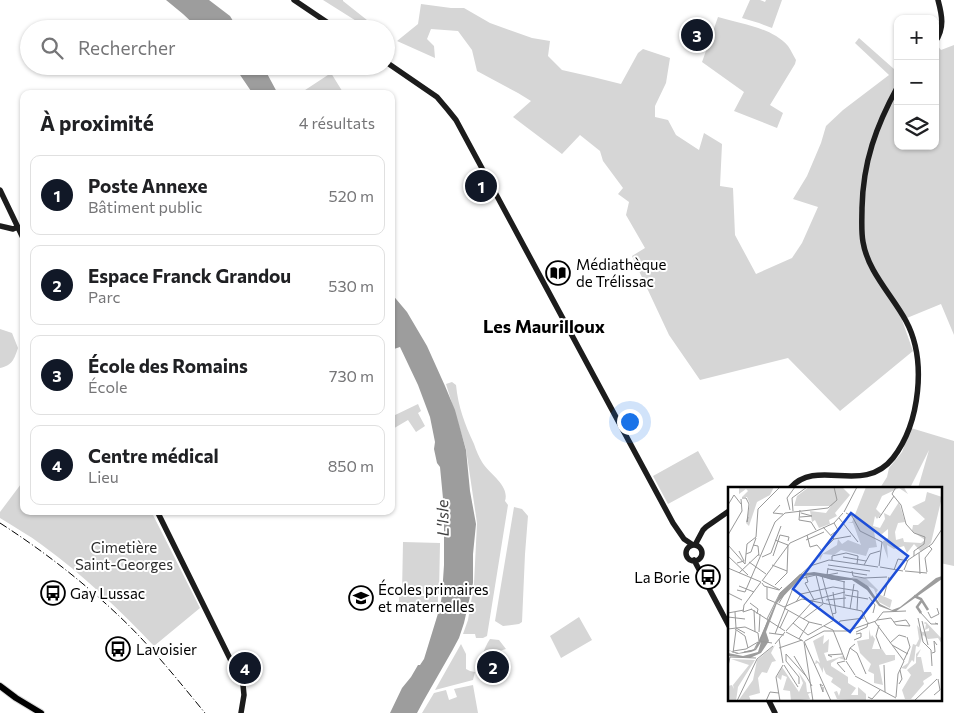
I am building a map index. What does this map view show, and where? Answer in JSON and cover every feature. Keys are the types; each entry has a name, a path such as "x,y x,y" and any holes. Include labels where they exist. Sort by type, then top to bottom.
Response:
{"main road":[{"path":"294,0 323,20"},
{"path":"938,0 942,15 942,26 939,36"},
{"path":"395,68 436,97 456,120 605,396 674,530 682,542 693,546 702,553 696,559"},
{"path":"791,487 807,476 864,476 887,465 904,439 913,415 918,394 918,364 914,342 906,321 873,268 863,243 862,230 863,186 866,166 881,119 894,94"},
{"path":"0,190 20,231"},
{"path":"0,226 13,229 18,227"},
{"path":"696,559 688,557 686,553 706,527 728,512"},
{"path":"159,515 242,685 244,695 241,713"},
{"path":"696,559 703,577 728,624"},
{"path":"0,686 41,713"},
{"path":"768,700 775,713"}],"green space":[{"path":"323,0 343,0 367,20 355,20"},
{"path":"750,0 765,2 766,0 782,0 772,28 742,18"},
{"path":"421,4 464,8 490,23 532,38 550,41 548,56 562,70 621,84 638,53 643,49 670,58 666,83 655,106 655,117 668,120 676,135 699,150 704,133 722,144 720,186 733,188 735,235 756,274 792,258 802,243 818,207 793,199 807,176 826,126 843,110 889,75 855,43 859,38 894,69 894,150 939,150 939,48 941,50 954,45 954,335 941,304 902,320 913,351 840,411 788,358 700,380 669,335 632,256 645,248 626,215 629,202 618,194 623,188 603,161 600,151 580,135 562,154 513,117 531,101 477,71 472,50 458,31 431,29 427,39 434,46 435,58 397,41 418,24"},
{"path":"718,17 773,34 788,46 796,60 770,105 783,113 777,128 734,111 744,92 702,62"},
{"path":"328,75 332,75 342,90 305,90"},
{"path":"0,329 12,333 18,348 10,363 0,368"},
{"path":"452,382 456,385 462,415 479,456 485,466 502,485 506,495 505,501 508,505 487,636 483,638 476,638 475,634 463,634 468,620 474,584 477,523 466,449 446,384"},
{"path":"418,404 421,411 418,413 425,426 416,432 408,420 395,428 395,415"},
{"path":"911,428 954,441 954,566 942,563 942,487 918,487 929,450 910,487 881,487 887,477 889,468 902,452"},
{"path":"698,451 714,479 668,504 653,476"},
{"name":"Cimetière Saint-Georges","path":"20,485 20,515 153,515 200,608 154,646 115,606 86,580 37,541 0,518 0,512"},
{"path":"514,507 522,509 528,516 522,622 503,626 495,621"},
{"path":"403,542 440,543 439,594 402,593"},
{"path":"399,596 438,596 438,606 399,606"},
{"path":"579,617 592,640 561,658 550,636"},
{"path":"490,639 499,640 506,649 490,654 488,666 504,667 506,674 481,679 478,677 480,662"},
{"path":"461,644 466,654 466,669 475,672 473,680 435,690"},
{"path":"473,685 478,713 422,713 434,693 446,690 449,700 457,697 454,689"}],"shaded area":[{"path":"166,0 209,0 232,20 189,20"},
{"path":"240,75 268,75 276,90 250,90"},
{"path":"395,298 407,312 427,346 455,410 466,450 470,491 476,524 473,583 464,623 459,638 417,713 390,713 402,688 424,659 440,607 444,565 444,509 440,467 437,463 434,449 435,442 430,417 418,385 400,347 395,349"}],"railway":[{"path":"0,523 61,566 130,626 205,713"}],"place":[{"name":"École des Romains","path":"697,35"},
{"name":"Poste Annexe","path":"481,186"},
{"name":"Médiathèque de Trélissac","path":"558,273"},
{"name":"La Borie","path":"708,577"},
{"name":"Gay Lussac","path":"53,593"},
{"name":"Écoles primaires et maternelles","path":"361,598"},
{"name":"Lavoisier","path":"118,649"},
{"name":"Espace Franck Grandou","path":"493,667"},
{"name":"Centre médical","path":"245,668"}],"district":[{"name":"Les Maurilloux","path":"544,326"}],"water label":[{"name":"L'Isle","path":"442,518"}]}
